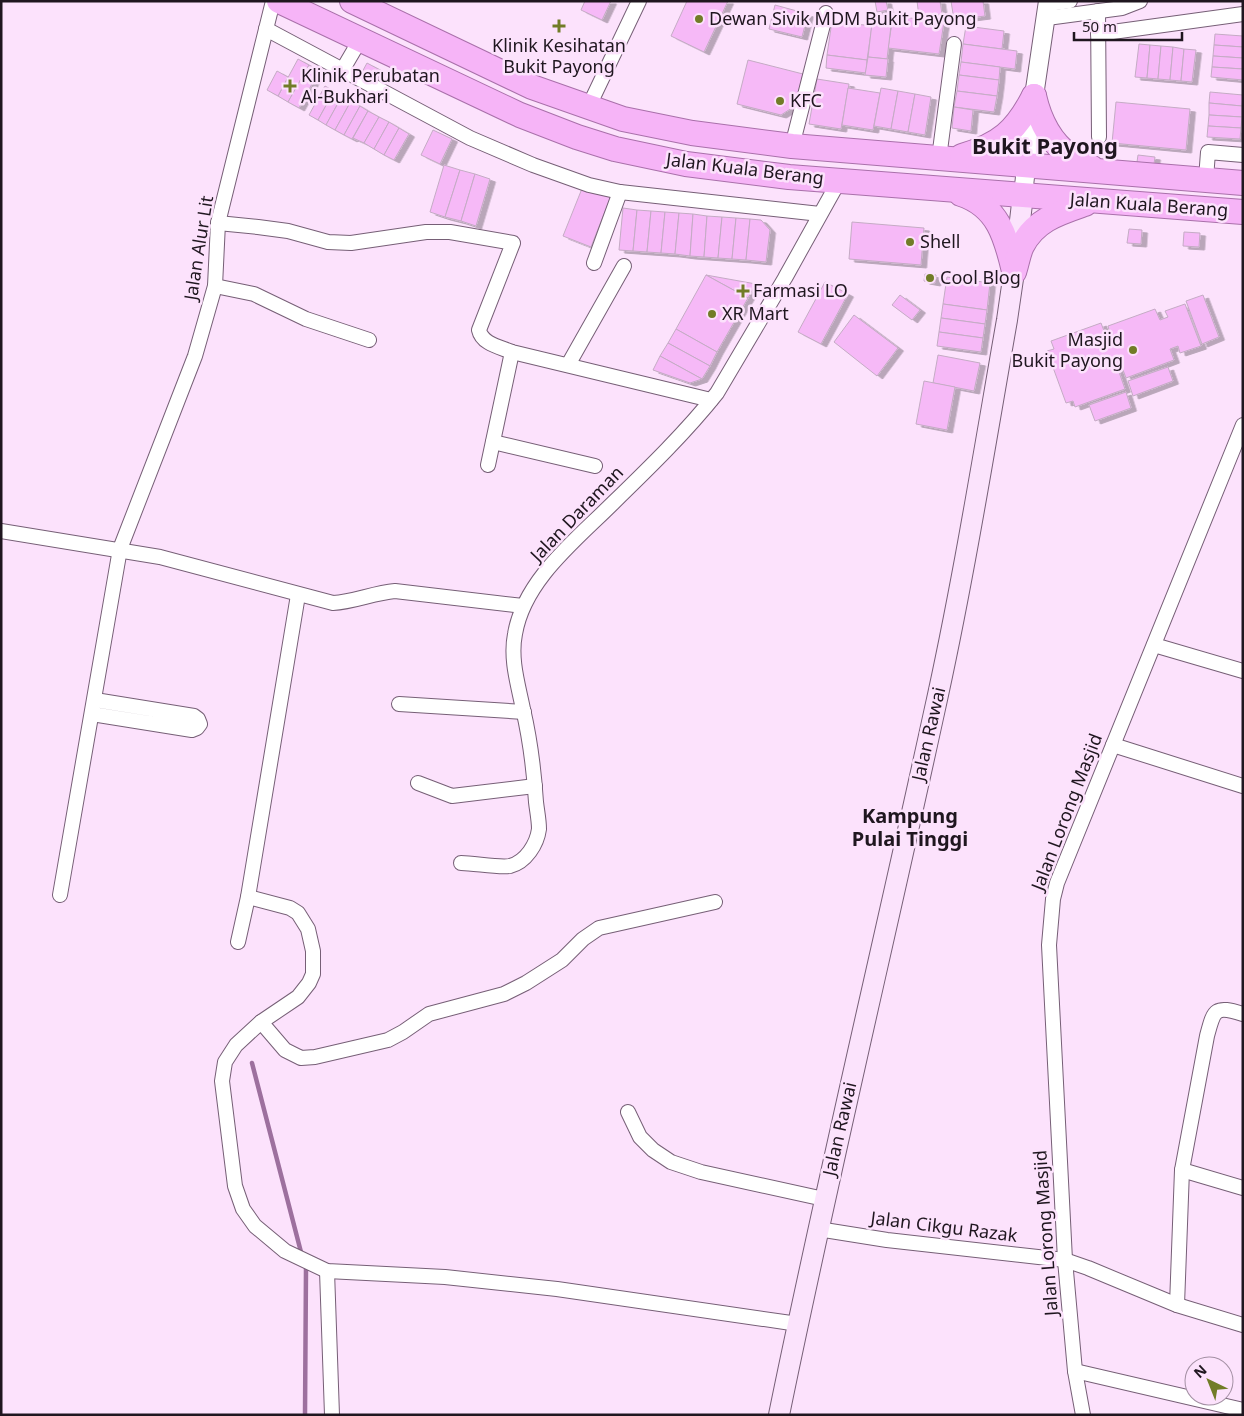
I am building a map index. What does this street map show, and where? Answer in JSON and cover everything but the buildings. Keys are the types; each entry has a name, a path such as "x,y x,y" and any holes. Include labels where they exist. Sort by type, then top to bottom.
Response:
{"highway":[{"name":"Jalan Kuala Berang","path":"279,1 520,115 615,149 686,164 839,181 1243,212"},
{"name":"Jalan Kuala Berang","path":"352,1 532,87 623,119 692,133 792,146 1243,183"},
{"path":"946,158 981,151 1002,139 1024,116 1034,96"},
{"path":"1034,96 1043,124 1060,148 1070,157 1096,170"},
{"path":"951,190 972,197 998,221 1014,272"},
{"path":"1014,272 1021,247 1041,223 1058,213 1093,201"}],"main road":[{"name":"Jalan Rawai","path":"779,1415 824,1199 937,702 958,597 1014,272 1023,195"}],"street":[{"name":"Jalan Alur Lit","path":"60,895 120,549 195,356 216,286 218,223 273,1"},
{"path":"588,108 639,1"},
{"path":"1048,8 1070,1"},
{"path":"1048,8 1098,11 1122,8 1140,1"},
{"path":"1023,195 1034,96 1048,8"},
{"path":"1098,11 1098,137"},
{"path":"792,146 826,13"},
{"path":"1098,34 1243,14"},
{"path":"266,29 470,138 533,165 589,185 620,192 820,214"},
{"path":"343,69 360,40"},
{"path":"946,158 954,44"},
{"path":"1206,179 1208,152 1243,155"},
{"name":"Jalan Daraman","path":"461,863 510,866 520,861 529,853 534,844 538,829 535,786 524,712 513,656 515,634 523,606 535,585 554,562 640,477 711,400 785,278 839,181"},
{"path":"594,263 620,192"},
{"path":"218,223 288,231 328,242 352,243 426,232 450,232 512,242 479,330 480,337 486,342 512,352 711,400"},
{"path":"568,365 624,266"},
{"path":"216,286 254,294 306,319 370,340"},
{"path":"488,464 512,352"},
{"name":"Jalan Lorong Masjid","path":"1083,1415 1075,1372 1064,1260 1049,930 1052,899 1243,425"},
{"path":"493,442 595,466"},
{"path":"1,531 160,557 332,603 342,603 378,592 395,591 523,606"},
{"path":"238,942 248,897 298,595"},
{"path":"1154,645 1243,671"},
{"path":"92,714 192,730 200,724 194,716 95,700"},
{"path":"399,704 524,712"},
{"path":"1113,745 1243,786"},
{"path":"418,783 452,796 535,786"},
{"path":"248,897 290,908 298,913 308,929 313,951 313,974 309,983 298,997 261,1022 236,1045 225,1062 222,1081 235,1186 243,1209 255,1226 284,1251 327,1271 445,1277 558,1289 798,1324"},
{"path":"261,1022 285,1050 301,1058 315,1058 388,1040 429,1014 504,994 526,984 562,960 583,939 599,928 715,902"},
{"path":"1177,1305 1182,1170 1198,1080 1213,1016 1218,1010 1227,1009 1243,1014"},
{"path":"628,1112 640,1137 671,1162 701,1172 824,1199"},
{"path":"1182,1170 1243,1188"},
{"name":"Jalan Cikgu Razak","path":"818,1229 887,1240 1064,1260 1177,1305 1243,1324"},
{"path":"327,1271 332,1415"},
{"path":"1075,1372 1228,1411 1243,1410"}],"waterway":[{"path":"252,1063 302,1256"},
{"path":"304,1263 306,1268 305,1415"}],"place":[{"name":"Dewan Sivik MDM Bukit Payong","path":"699,19"},
{"name":"Klinik Kesihatan Bukit Payong","path":"559,26"},
{"name":"Klinik Perubatan Al-Bukhari","path":"290,86"},
{"name":"KFC","path":"780,101"},
{"name":"Shell","path":"910,242"},
{"name":"Cool Blog","path":"930,278"},
{"name":"Farmasi LO","path":"743,291"},
{"name":"XR Mart","path":"712,314"},
{"name":"Masjid Bukit Payong","path":"1133,350"}],"district":[{"name":"Bukit Payong","path":"1045,146"},
{"name":"Kampung Pulai Tinggi","path":"910,828"}]}
